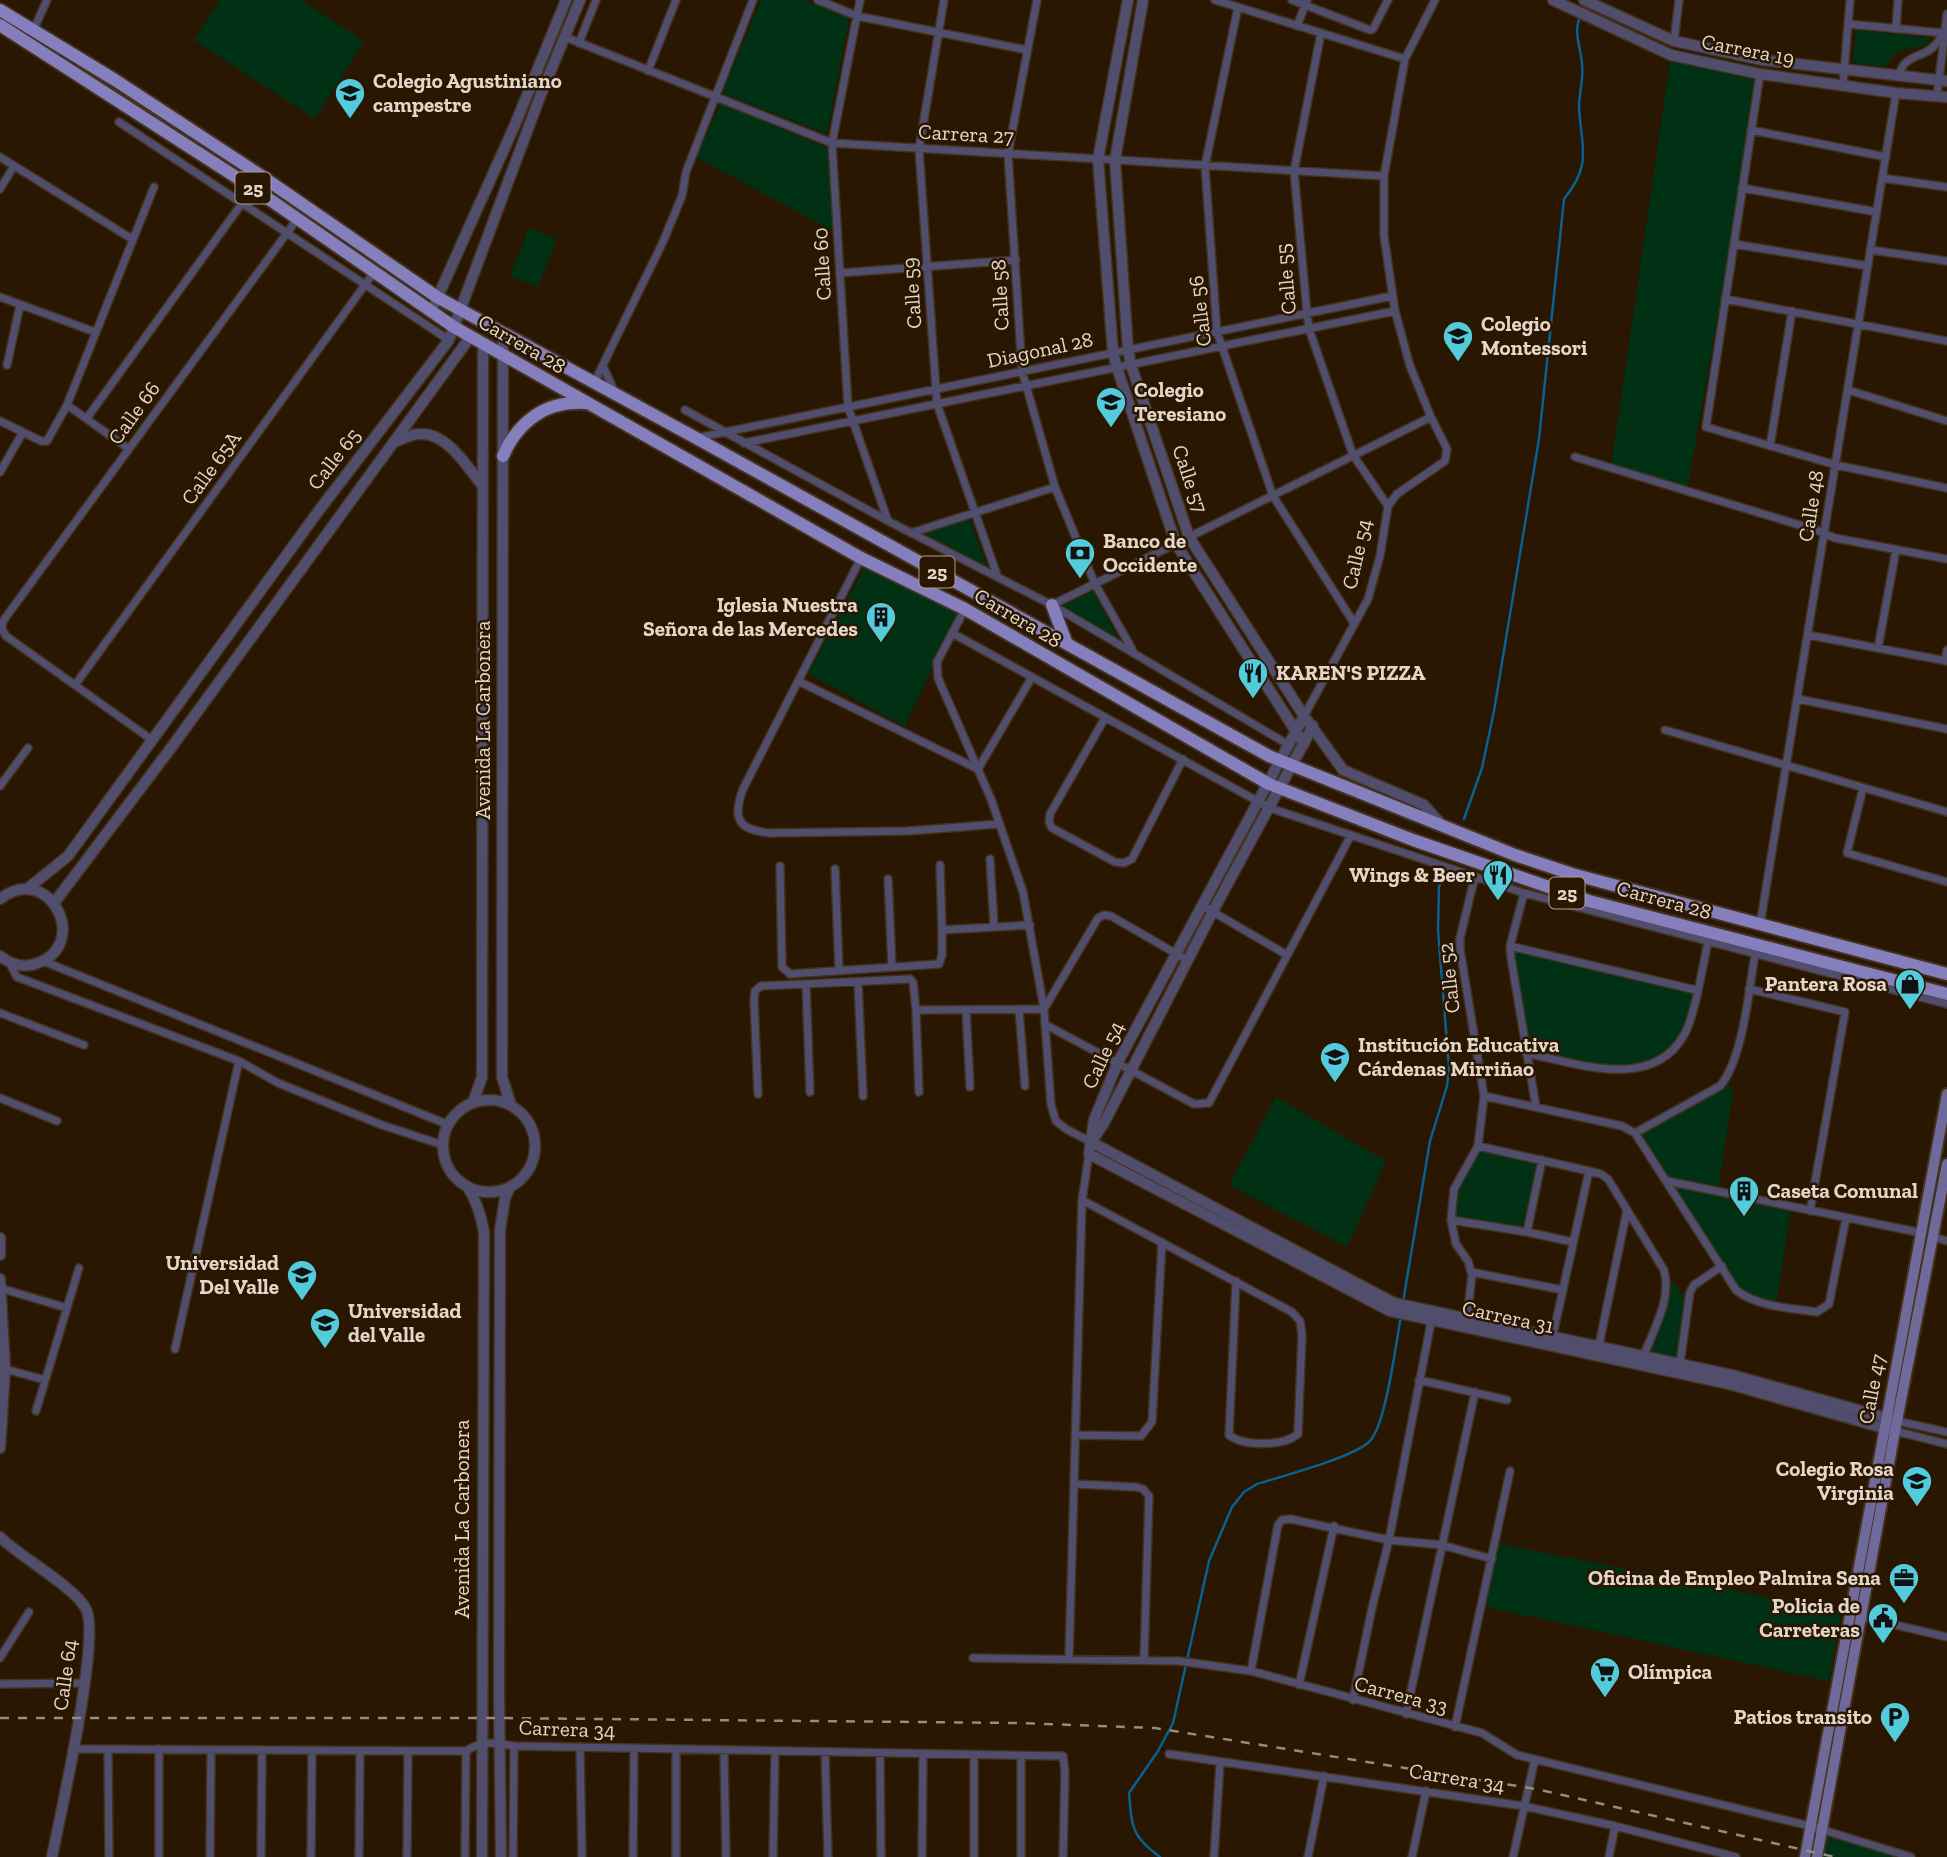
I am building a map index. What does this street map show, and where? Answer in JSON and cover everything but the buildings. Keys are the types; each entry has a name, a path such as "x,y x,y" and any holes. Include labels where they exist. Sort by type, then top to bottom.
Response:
{"main road":[{"name":"Carrera 28","path":"0,10 115,80 460,310 1286,764 1515,855 1572,874 1947,974"},
{"name":"Carrera 28","path":"0,25 253,188 454,327 861,558 965,609 1274,787 1590,901 1947,994"},
{"path":"503,456 514,435 541,412 563,404 587,403"},
{"path":"1052,606 1067,644"},
{"path":"1729,937 1738,950"},
{"name":"Calle 47","path":"1928,1235 1947,1094"},
{"name":"Calle 47","path":"1805,1857 1928,1235 1947,1164"},
{"name":"Calle 47","path":"1817,1857 1861,1616 1890,1424"}],"street":[{"path":"431,312 514,127 566,0"},
{"name":"Calle 65","path":"27,889 68,856 317,513 449,340 580,0"},
{"path":"579,43 596,0"},
{"path":"648,71 676,0"},
{"path":"594,383 662,244 682,196 689,164 753,0"},
{"path":"818,0 857,16 1027,50"},
{"name":"Calle 60","path":"860,0 832,143 848,407 888,522"},
{"name":"Calle 59","path":"944,0 919,149 937,404 997,576"},
{"name":"Calle 58","path":"1037,0 1007,154 1025,386 1055,487 1095,584 1133,652"},
{"name":"Calle 57","path":"1128,0 1098,159 1113,353 1176,544 1304,744"},
{"name":"Calle 57","path":"1143,0 1115,160 1128,350 1189,537 1304,716 1343,770 1424,805 1445,827"},
{"path":"1215,0 1405,59"},
{"path":"1292,0 1306,2 1372,30 1388,0"},
{"name":"Calle 54","path":"1286,764 1289,744 1368,599 1380,556 1388,506 1396,495 1446,461 1447,449 1410,366 1392,296 1384,236 1384,176 1405,59 1435,0"},
{"name":"Carrera 19","path":"1584,0 1674,41 1762,60 1943,80"},
{"path":"1674,41 1679,0"},
{"path":"1843,86 1850,0"},
{"path":"1896,29 1898,0"},
{"path":"33,31 45,1"},
{"path":"1297,26 1306,2"},
{"name":"Carrera 19","path":"1557,2 1671,55 1760,74 1942,97"},
{"name":"Calle 56","path":"1238,7 1205,166 1217,332 1273,496 1354,623"},
{"path":"1942,97 1947,14"},
{"path":"1848,24 1944,33"},
{"name":"Calle 55","path":"1321,33 1294,171 1309,329 1353,455 1388,506"},
{"path":"1898,77 1906,60 1929,52 1937,46 1944,33"},
{"name":"Carrera 27","path":"565,37 832,143 1384,176"},
{"path":"1760,74 1706,427 1836,466 1947,488"},
{"name":"Calle 48","path":"1760,925 1896,93"},
{"path":"119,122 449,340"},
{"path":"1751,130 1886,157"},
{"path":"0,157 132,239"},
{"path":"0,189 14,166"},
{"path":"1882,178 1947,187"},
{"path":"0,421 47,441 67,405 154,187"},
{"path":"87,418 253,188"},
{"path":"1742,188 1877,212"},
{"name":"Calle 66","path":"75,685 6,636 2,629 3,621 298,218"},
{"path":"1734,244 1868,266"},
{"path":"1871,250 1947,261"},
{"path":"840,272 1016,260"},
{"name":"Calle 65A","path":"75,685 374,271"},
{"name":"Diagonal 28","path":"696,438 1392,296"},
{"path":"0,297 95,332"},
{"path":"1725,299 1947,341"},
{"path":"7,365 20,304"},
{"name":"Diagonal 28","path":"743,443 1395,311"},
{"path":"1770,446 1792,311"},
{"name":"Avenida La Carbonera","path":"503,334 502,1077 511,1105"},
{"name":"Calle 65","path":"54,903 471,336"},
{"name":"Avenida La Carbonera","path":"473,1102 482,1077 483,343"},
{"path":"603,366 615,393"},
{"path":"1848,390 1947,421"},
{"path":"67,405 129,449"},
{"name":"Carrera 28","path":"685,410 888,522 1052,606 1289,744"},
{"path":"1052,606 1431,417"},
{"path":"0,472 23,432"},
{"path":"394,442 422,433 432,435 449,446 482,485"},
{"path":"1575,457 1825,535 1947,559"},
{"path":"911,533 1055,487"},
{"path":"1878,648 1896,550"},
{"path":"861,558 743,789 737,816 745,828 770,833 894,831 999,824"},
{"path":"965,609 937,662 936,670 978,769 1023,892 1044,1009 1051,1105 1056,1121 1091,1142"},
{"name":"Carrera 28","path":"952,633 1270,808 1524,892 1947,1004"},
{"path":"1808,635 1946,661 1947,650"},
{"path":"978,769 1031,677"},
{"path":"798,681 978,769"},
{"path":"75,685 152,740"},
{"path":"1798,699 1947,729"},
{"path":"1105,718 1050,814 1049,822 1052,828 1104,857 1124,863 1132,859 1183,759"},
{"name":"Calle 54","path":"1069,1659 1082,1200 1094,1120 1118,1062 1177,954 1270,808 1274,787 1286,764 1304,744 1313,726"},
{"path":"1665,730 1947,812"},
{"path":"0,786 3,775 27,748"},
{"name":"Calle 54","path":"1091,1142 1104,1123 1187,960 1259,802 1274,787"},
{"path":"1863,788 1847,853 1947,882"},
{"path":"1046,1025 1195,1104 1209,1103 1351,835"},
{"path":"990,859 994,926"},
{"path":"780,866 782,967 790,974 939,964 942,956 940,864"},
{"path":"835,869 839,970"},
{"name":"Calle 52","path":"1471,1272 1468,1261 1456,1244 1451,1220 1454,1189 1478,1146 1484,1096 1460,949 1460,938 1475,876"},
{"path":"888,879 892,967"},
{"path":"2,895 27,889 42,893 54,903 61,917 63,933 57,948 43,961 20,966 3,959"},
{"path":"1524,892 1510,946 1535,1107"},
{"path":"1208,909 1287,954"},
{"path":"1044,1009 1098,918 1104,915 1111,916 1187,960"},
{"path":"942,930 1030,925"},
{"path":"1526,1053 1613,1070 1630,1070 1650,1065 1665,1057 1683,1036 1708,942"},
{"path":"1510,946 1696,990"},
{"path":"1634,1133 1720,1086 1728,1076 1735,1060 1755,954"},
{"path":"3,959 17,977 239,1061 278,1083 382,1125 443,1145"},
{"path":"43,961 449,1125"},
{"path":"758,1094 755,991 761,986 909,979 913,982 916,1010 919,1092"},
{"path":"858,982 863,1096"},
{"path":"806,984 810,1092"},
{"path":"1749,989 1845,1012 1810,1211"},
{"path":"1018,1009 1026,1086"},
{"path":"916,1010 1044,1009"},
{"path":"966,1010 971,1087"},
{"path":"0,1013 84,1045"},
{"path":"175,1349 239,1061"},
{"path":"1484,1096 1622,1126 1634,1133 1736,1290 1743,1296 1777,1306 1817,1312 1824,1310 1829,1304 1846,1218"},
{"path":"0,1098 57,1121"},
{"path":"489,1099 511,1105 529,1122 535,1146 528,1170 510,1187 488,1192 467,1186 452,1173 444,1155 443,1145 449,1125 461,1109 473,1102 489,1099"},
{"name":"Carrera 31","path":"1091,1142 1394,1308"},
{"path":"1478,1146 1601,1174 1608,1180 1664,1270 1668,1284 1666,1298 1644,1355"},
{"name":"Carrera 31","path":"1089,1154 1394,1308 1790,1396"},
{"path":"1527,1232 1542,1160"},
{"path":"1553,1335 1589,1171"},
{"path":"1667,1181 1947,1241"},
{"name":"Avenida La Carbonera","path":"467,1186 478,1206 484,1232 482,1857"},
{"name":"Avenida La Carbonera","path":"501,1857 500,1230 505,1198 510,1187"},
{"path":"1082,1200 1236,1281 1292,1312 1300,1321 1302,1335 1298,1434 1292,1440 1281,1443 1237,1441 1229,1435 1236,1281"},
{"path":"1599,1345 1627,1210"},
{"path":"1451,1220 1573,1242"},
{"path":"0,1238 0,1255"},
{"path":"1075,1435 1141,1436 1152,1422 1162,1242"},
{"path":"1680,1363 1690,1292 1694,1285 1722,1266"},
{"path":"36,1411 79,1268"},
{"path":"1467,1318 1472,1288 1471,1272 1563,1290"},
{"path":"0,1279 5,1369 0,1448"},
{"path":"0,1288 67,1308"},
{"path":"1353,1700 1389,1540 1432,1316"},
{"name":"Carrera 31","path":"1432,1316 1467,1318 1680,1363 1890,1424 1947,1444"},
{"path":"5,1369 46,1380"},
{"path":"1419,1380 1507,1399"},
{"path":"1406,1714 1475,1392"},
{"name":"Carrera 31","path":"1890,1424 1947,1432"},
{"path":"1455,1727 1510,1471"},
{"path":"1074,1484 1136,1487 1143,1489 1150,1496 1144,1660"},
{"path":"1251,1671 1278,1525 1282,1520 1334,1526 1389,1540 1442,1545 1492,1559"},
{"path":"1299,1685 1334,1526"},
{"name":"Calle 64","path":"0,1537 75,1595 86,1609 91,1626 85,1683 52,1857"},
{"path":"0,1658 29,1612"},
{"path":"1861,1616 1947,1637"},
{"name":"Carrera 33","path":"972,1658 1179,1661 1251,1671 1482,1733 1517,1755 1810,1826"},
{"path":"0,1684 85,1683"},
{"path":"481,1692 499,1692"},
{"path":"72,1749 466,1751 481,1743"},
{"name":"Carrera 34","path":"481,1743 514,1746 1063,1756 1066,1772 1063,1857"},
{"path":"513,1857 514,1746"},
{"path":"580,1747 582,1857"},
{"path":"633,1857 634,1748"},
{"path":"108,1749 109,1857"},
{"path":"159,1749 159,1857"},
{"path":"676,1749 676,1857"},
{"path":"210,1857 211,1750"},
{"path":"261,1857 262,1750"},
{"path":"724,1750 726,1857"},
{"path":"311,1857 312,1751"},
{"path":"359,1857 360,1751"},
{"path":"407,1857 408,1751"},
{"path":"465,1857 466,1751"},
{"path":"773,1857 775,1751"},
{"path":"825,1752 828,1857"},
{"path":"880,1753 881,1857"},
{"path":"922,1857 923,1754"},
{"name":"Carrera 34","path":"1168,1754 1523,1806 1615,1826 1706,1854 1736,1857"},
{"path":"974,1755 974,1857"},
{"path":"1021,1756 1021,1857"},
{"path":"1513,1857 1535,1759"},
{"path":"1214,1857 1220,1763"},
{"path":"1308,1857 1324,1776"},
{"path":"1412,1857 1426,1791"},
{"path":"1609,1857 1615,1826"},
{"path":"1810,1826 1910,1857"}],"green space":[{"path":"220,0 301,0 364,41 315,119 194,40"},
{"path":"761,0 804,0 849,18 827,134 722,93"},
{"path":"1856,30 1929,38 1928,44 1897,52 1884,67 1853,62"},
{"path":"1671,55 1760,74 1687,491 1611,468"},
{"path":"721,103 829,149 835,232 696,157"},
{"path":"529,228 557,239 538,287 510,276"},
{"path":"969,518 987,566 925,534"},
{"path":"866,565 958,611 904,726 808,673"},
{"path":"1093,591 1120,642 1063,605"},
{"path":"1510,946 1696,990 1689,1023 1665,1057 1631,1070 1526,1053"},
{"path":"1728,1080 1733,1092 1718,1191 1667,1180 1637,1133 1721,1087"},
{"path":"1276,1097 1386,1161 1347,1247 1229,1185"},
{"path":"1478,1146 1542,1160 1527,1232 1451,1220 1454,1189"},
{"path":"1669,1182 1791,1208 1776,1304 1748,1294 1731,1279"},
{"path":"1675,1283 1681,1294 1690,1292 1680,1363 1644,1355 1668,1284"},
{"path":"1495,1543 1841,1612 1829,1681 1482,1606"},
{"path":"1822,1829 1911,1857 1818,1857"}],"waterway":[{"path":"1464,819 1482,768 1494,711 1539,439 1564,199 1573,187 1582,165 1579,107 1582,69 1577,34 1580,17"},
{"path":"1403,1302 1430,1141 1447,1086 1449,1068 1438,930 1439,886 1447,876"},
{"path":"1160,1857 1143,1843 1135,1830 1129,1793 1158,1751 1173,1723 1209,1561 1232,1507 1244,1492 1257,1484 1333,1460 1369,1442 1375,1433 1385,1402 1401,1316"}],"railway":[{"path":"0,1718 499,1718 1018,1723 1155,1728 1536,1789 1835,1857"}],"place":[{"name":"Colegio Agustiniano campestre","path":"350,120"},
{"name":"Colegio Montessori","path":"1458,363"},
{"name":"Colegio Teresiano","path":"1111,429"},
{"name":"Banco de Occidente","path":"1080,580"},
{"name":"Iglesia Nuestra Señora de las Mercedes","path":"881,644"},
{"name":"KAREN'S PIZZA","path":"1253,700"},
{"name":"Wings & Beer","path":"1498,902"},
{"name":"Pantera Rosa","path":"1910,1011"},
{"name":"Institución Educativa Cárdenas Mirriñao","path":"1335,1084"},
{"name":"Caseta Comunal","path":"1744,1218"},
{"name":"Universidad Del Valle","path":"302,1302"},
{"name":"Universidad del Valle","path":"325,1350"},
{"name":"Colegio Rosa Virginia","path":"1917,1508"},
{"name":"Oficina de Empleo Palmira Sena","path":"1904,1605"},
{"name":"Policia de Carreteras","path":"1883,1645"},
{"name":"Olímpica","path":"1605,1699"},
{"name":"Patios transito","path":"1895,1744"}]}
